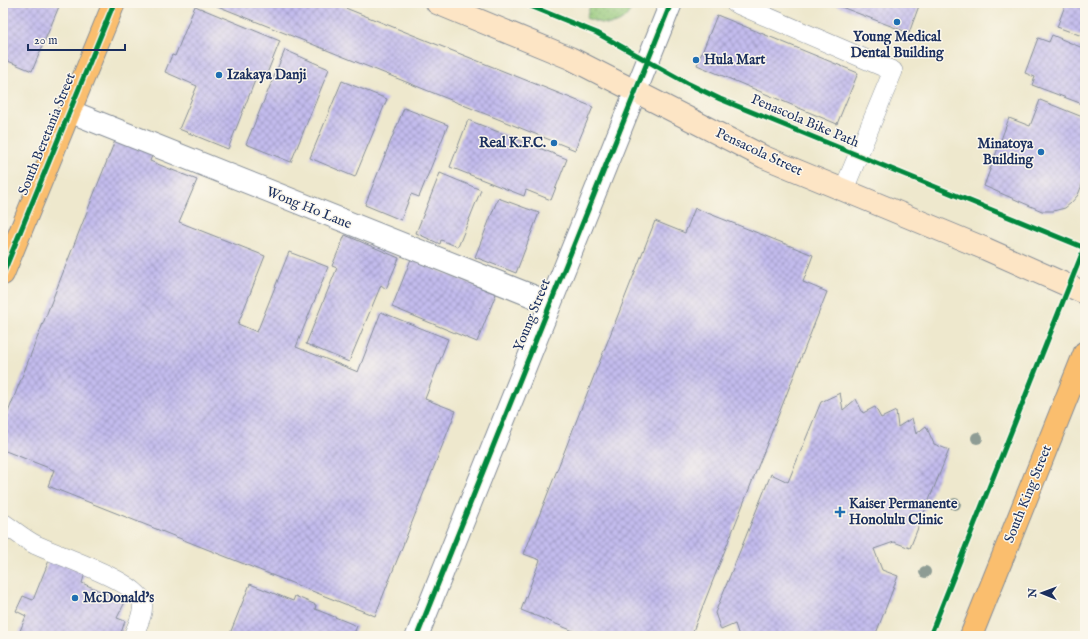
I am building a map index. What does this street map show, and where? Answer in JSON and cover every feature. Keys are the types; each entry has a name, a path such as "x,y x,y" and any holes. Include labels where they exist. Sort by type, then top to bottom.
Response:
{"main road":[{"name":"South Beretania Street","path":"3,274 114,3"},
{"name":"Pensacola Street","path":"438,3 570,58 764,157 844,189 1085,293"},
{"name":"South King Street","path":"971,636 1085,352"}],"street":[{"name":"Young Street","path":"417,636 671,3"},
{"name":"Wong Ho Lane","path":"70,111 550,303"}],"lane":[{"path":"735,3 893,71 844,189"},
{"path":"3,523 35,544 113,578 136,592 142,602 143,608 133,636"}],"green space":[{"path":"591,3 634,3 625,18 620,22 608,24 586,18"}],"building":[{"path":"3,3 60,4 32,71 3,59"},
{"path":"210,3 333,3 593,107 575,150"},
{"name":"Young Medical Dental Building","path":"831,3 920,3 909,33"},
{"path":"1066,3 1085,3 1085,37 1057,27"},
{"name":"Izakaya Danji","path":"195,6 280,41 264,81 256,78 228,149 179,129 197,86 165,72 172,55 175,56"},
{"path":"717,15 858,73 837,124 697,65"},
{"path":"1052,35 1085,49 1085,105 1032,85 1035,77 1025,73 1038,38 1049,42"},
{"path":"285,50 329,69 291,162 246,144"},
{"path":"342,81 387,99 355,177 310,158"},
{"name":"Minatoya Building","path":"1040,100 1085,118 1085,177 1078,195 1071,203 1065,208 1053,211 1042,211 984,186 1009,118 1030,126"},
{"path":"404,108 448,125 419,197 411,194 401,220 365,205"},
{"path":"468,120 567,159 551,200 526,190 524,196 450,167"},
{"path":"118,133 155,148 150,161 197,180 179,222 265,256 238,324 257,332 289,252 328,267 296,347 358,372 381,312 448,339 425,399 456,411 375,616 48,486 54,470 3,450 3,425"},
{"path":"440,173 481,190 458,247 441,240 440,244 416,233"},
{"path":"498,198 539,213 516,273 475,257"},
{"path":"695,208 813,255 803,282 827,292 691,636 586,636 521,610 540,560 524,554 655,221 685,233"},
{"path":"345,235 399,258 386,289 381,285 349,362 306,344 337,268 332,266"},
{"path":"411,259 496,294 477,342 392,307"},
{"name":"Kaiser Permanente Honolulu Clinic","path":"840,393 843,410 856,399 863,413 875,407 881,418 896,411 898,427 912,418 916,434 926,426 934,444 949,450 910,548 894,542 874,549 882,570 898,576 875,636 739,636 735,624 721,630 715,613 771,474 788,482 821,402"},
{"name":"McDonald's","path":"50,558 85,573 82,583 125,602 117,618 125,621 120,636 18,636 26,616 16,611 23,596 33,600"},
{"path":"250,584 293,601 295,596 316,605 315,609 357,626 353,636 229,636"}],"cycle path":[{"path":"3,274 114,3"},
{"name":"Penascola Bike Path","path":"523,3 597,33 687,83 720,99 1085,248"},
{"path":"417,636 671,3"},
{"path":"930,636 1085,246"}],"place":[{"name":"Young Medical Dental Building","path":"897,22"},
{"name":"Hula Mart","path":"696,60"},
{"name":"Izakaya Danji","path":"219,75"},
{"name":"Real K.F.C.","path":"554,143"},
{"name":"Minatoya Building","path":"1041,152"},
{"name":"Kaiser Permanente Honolulu Clinic","path":"840,512"},
{"name":"McDonald's","path":"75,598"}]}
